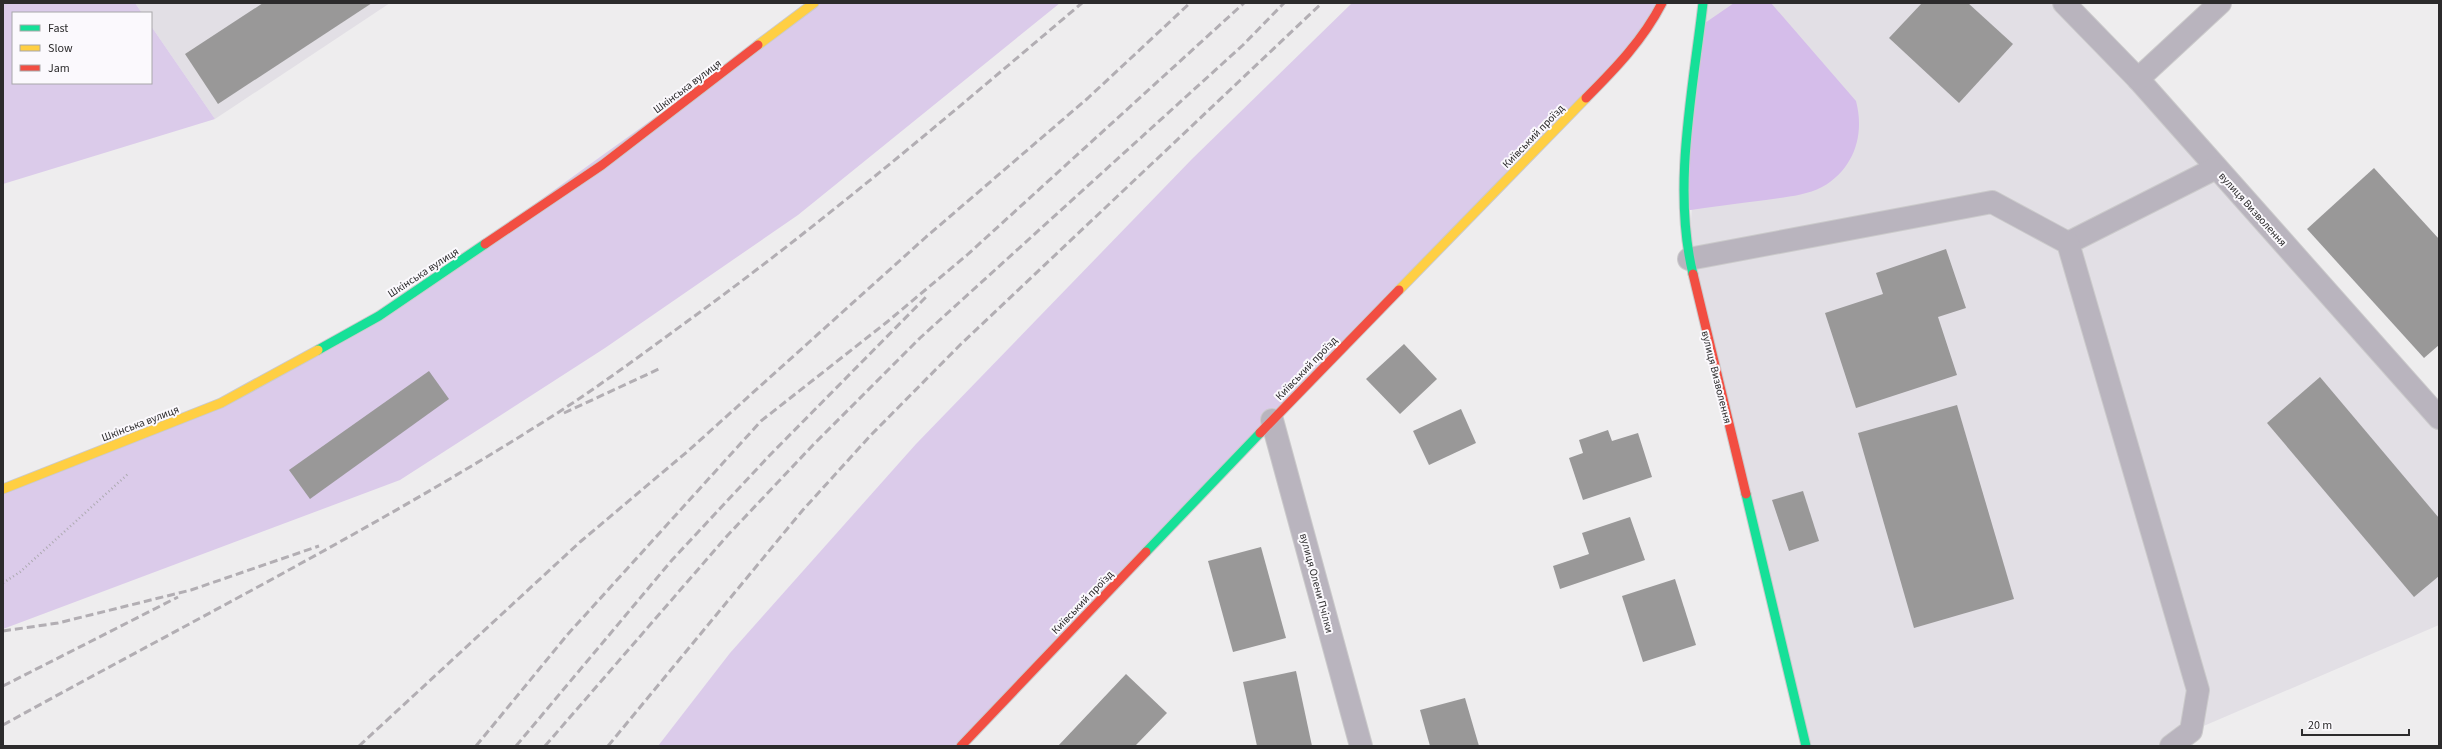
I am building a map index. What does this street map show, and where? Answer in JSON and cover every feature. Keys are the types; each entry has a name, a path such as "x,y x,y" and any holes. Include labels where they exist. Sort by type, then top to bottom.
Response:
{"street":[{"name":"Шкінська вулиця","path":"3,489 221,403 379,316 602,166 814,3"},
{"name":"Київський проїзд","path":"961,746 1272,420 1621,63 1650,27 1662,3"},
{"name":"вулиця Визволення","path":"1703,3 1683,178 1689,259 1806,746"},
{"name":"вулиця Визволення","path":"2064,3 2138,79 2439,418"},
{"path":"2138,79 2220,3"},
{"path":"2068,243 2216,168"},
{"path":"1689,259 1992,202 2068,243 2198,690 2192,731 2171,746"},
{"name":"вулиця Олени Пчілки","path":"1272,420 1361,746"}],"path":[{"path":"3,583 20,572 131,471"}],"shaded area":[{"path":"3,3 135,3 141,12 12,12 12,84 152,84 152,27 215,119 3,184"},
{"path":"135,3 390,3 215,119 152,27 152,12 141,12"},
{"path":"814,3 1060,3 798,215 605,348 400,480 3,629 3,489 181,420 379,316"},
{"path":"1352,3 1662,3 1650,27 961,746 658,746 730,653 916,444 1192,159"},
{"path":"1703,3 2064,3 2439,418 2439,625 2192,731 2171,746 1806,746 1689,259"},
{"path":"1734,3 1771,3 1856,101 1859,126 1858,138 1849,161 1842,171 1833,180 1815,190 1787,197 1684,211 1702,25"}],"building":[{"path":"263,3 372,3 218,104 185,54"},
{"path":"1922,3 1968,3 2013,44 1959,103 1889,38"},
{"path":"2374,168 2439,239 2439,345 2424,358 2307,229"},
{"path":"1946,249 1966,308 1938,317 1957,375 1856,408 1825,313 1883,294 1876,273"},
{"path":"1404,344 1437,379 1400,414 1366,379"},
{"path":"429,371 449,399 310,499 289,470"},
{"path":"2320,377 2439,518 2439,576 2414,597 2267,423"},
{"path":"1957,405 2014,599 1914,628 1858,433"},
{"path":"1461,409 1476,443 1429,465 1413,431"},
{"path":"1608,430 1612,441 1638,433 1652,477 1583,500 1569,458 1583,453 1579,440"},
{"path":"1803,491 1819,541 1789,551 1772,500"},
{"path":"1630,517 1645,560 1560,589 1553,566 1589,554 1582,533"},
{"path":"1261,547 1286,638 1233,652 1208,561"},
{"path":"1675,579 1696,645 1643,662 1622,596"},
{"path":"1296,671 1312,746 1257,746 1243,682"},
{"path":"1126,674 1167,713 1135,746 1058,746"},
{"path":"1465,698 1479,746 1430,746 1420,710"}],"railway":[{"path":"3,725 341,541 475,464 577,400 685,323 837,207 1082,3"},
{"path":"359,746 580,542 688,451 926,237 1088,98 1190,3"},
{"path":"476,746 568,634 761,421 887,322 967,255 1244,3"},
{"path":"545,746 727,536 813,445 920,338 1243,45 1284,3"},
{"path":"608,746 802,511 870,436 961,344 1322,3"},
{"path":"516,746 672,560 769,456 928,295"},
{"path":"564,413 661,368"},
{"path":"3,631 58,623 191,590 319,546"},
{"path":"3,686 178,597"}],"traffic: fast":[{"path":"1693,274 1687,241 1684,208 1684,173 1686,139 1703,3"},
{"path":"318,350 379,316 485,244"},
{"path":"1146,552 1260,433"},
{"path":"1746,494 1806,746"}],"traffic: slow":[{"path":"758,45 814,3"},
{"path":"1399,290 1586,98"},
{"path":"3,489 221,403 318,350"}],"traffic: jam":[{"path":"1586,98 1628,54 1662,3"},
{"path":"485,244 602,165 758,45"},
{"path":"1693,274 1746,494"},
{"path":"1260,433 1399,290"},
{"path":"961,746 1146,552"}]}
